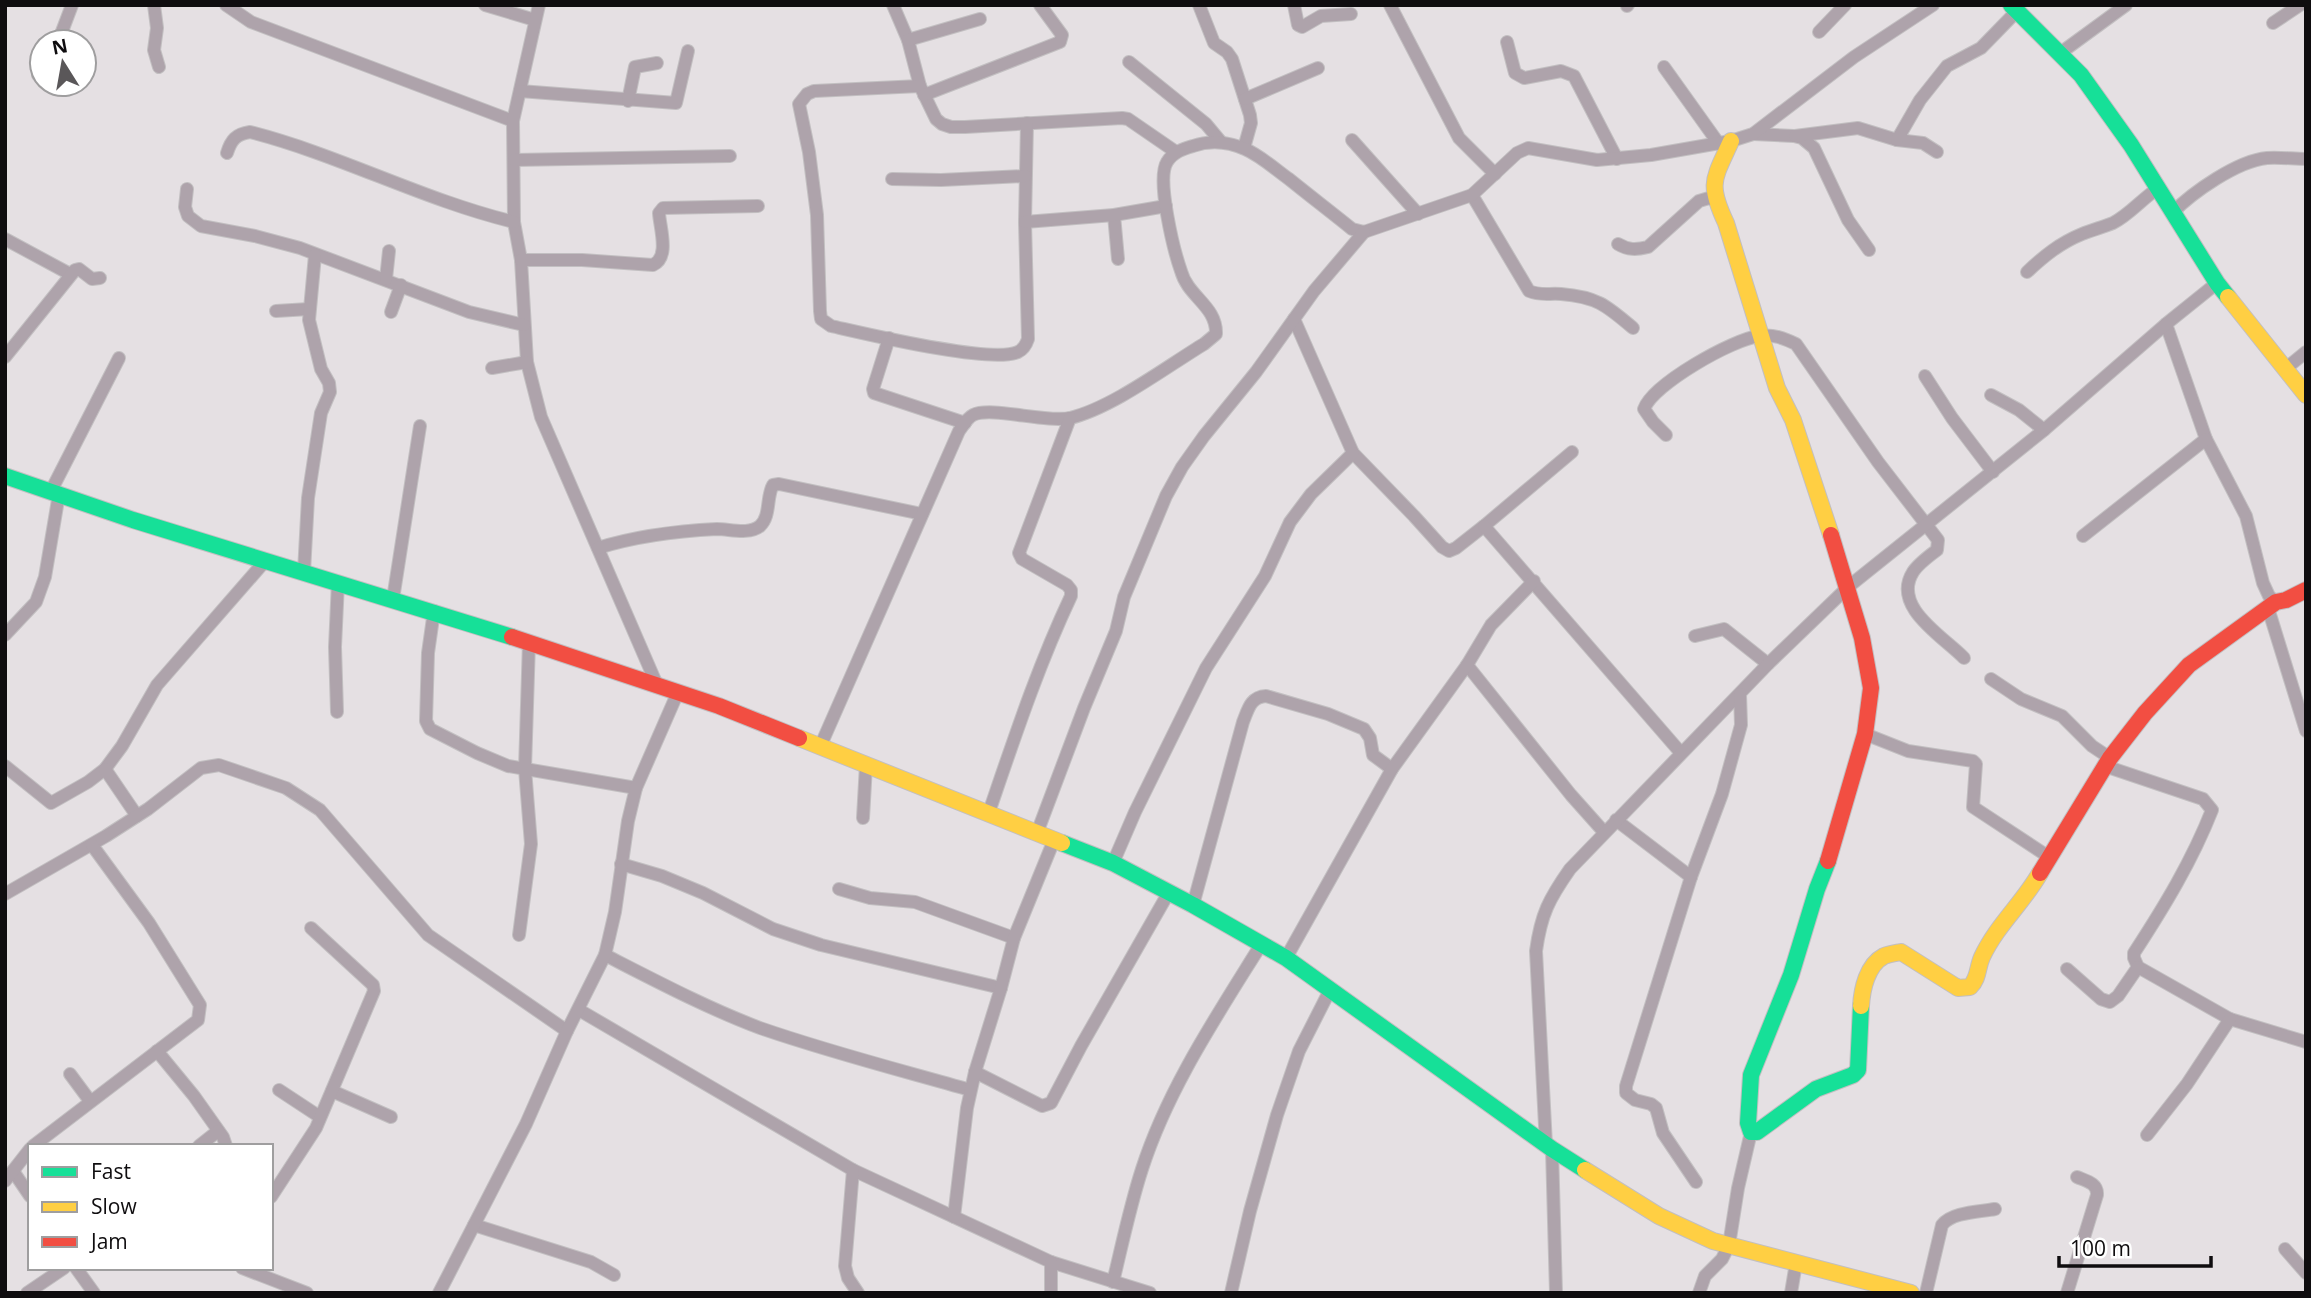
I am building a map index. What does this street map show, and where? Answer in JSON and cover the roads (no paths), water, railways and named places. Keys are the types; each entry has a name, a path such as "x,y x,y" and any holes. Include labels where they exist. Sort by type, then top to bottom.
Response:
{"street":[{"path":"63,28 72,5"},
{"path":"154,5 157,28 154,50 159,66"},
{"path":"226,5 251,22 513,121"},
{"path":"485,5 535,20"},
{"path":"539,5 513,121 514,222 521,260 527,362 541,416 657,685"},
{"path":"894,5 923,91 936,119 942,124 951,127 1128,119 1175,152"},
{"path":"1027,123 1025,222 1028,339 1025,347 1018,352 1003,355 929,346 831,326 821,319 817,215 809,152 799,104 807,94 814,91 923,91 1060,42 1062,35 1040,5"},
{"path":"1199,5 1214,43 1232,59 1245,99 1251,119 1244,148"},
{"path":"1294,5 1300,27 1321,16 1351,14"},
{"path":"1390,5 1459,138 1494,174"},
{"path":"1819,32 1845,5"},
{"path":"1037,833 1112,641 1129,585 1166,496 1204,436 1256,372 1314,291 1364,232 1472,195 1517,153 1528,148 1597,160 1617,159 1725,143 1753,134 1854,57 1933,5"},
{"path":"2059,54 2126,5"},
{"path":"2273,23 2300,5"},
{"path":"1896,140 1920,100 1947,66 1982,48 2014,8 2081,75 2124,135 2217,283 2306,395"},
{"path":"908,40 980,19"},
{"path":"1507,42 1515,73 1524,78 1562,71 1574,76 1617,159"},
{"path":"520,92 676,103 679,100 688,51"},
{"path":"628,101 635,67 657,62"},
{"path":"1129,62 1206,124 1222,142"},
{"path":"1664,67 1725,143"},
{"path":"1245,99 1318,68"},
{"path":"1753,134 1794,136 1858,128 1896,140 1923,143 1937,152"},
{"path":"227,153 232,140 250,132 294,143 405,187 514,222"},
{"path":"1794,136 1802,138 1814,148 1848,220 1869,250"},
{"path":"1352,140 1418,214"},
{"path":"820,747 922,514 964,423 971,415 984,412 1030,418 1070,418 1112,401 1216,334 1216,323 1210,311 1186,285 1166,206 1162,178 1166,163 1175,152 1198,144 1222,142 1244,148 1261,158 1352,229 1364,232"},
{"path":"1699,1293 1705,1276 1722,1259 1729,1245 1733,1212 1751,1132 1748,1123 1751,1075 1791,975 1817,888 1833,849 1865,734 1871,688 1862,638 1848,587 1793,420 1777,388 1759,336 1736,254 1716,200 1714,180 1725,143"},
{"path":"514,160 730,156"},
{"path":"2172,213 2191,194 2244,165 2269,158 2306,159"},
{"path":"892,179 941,180 1025,176"},
{"path":"187,189 185,207 188,216 201,226 300,248 469,312 524,325"},
{"path":"2027,272 2049,251 2079,235 2114,223 2157,189"},
{"path":"1472,195 1529,291 1538,295 1554,293 1591,298 1608,307 1633,328"},
{"path":"1618,244 1627,249 1648,247 1699,201 1709,198 1716,200"},
{"path":"521,260 582,260 653,265 660,262 663,255 659,213 663,208 758,206"},
{"path":"1025,222 1114,215 1166,206"},
{"path":"1114,215 1118,259"},
{"path":"5,239 70,274"},
{"path":"386,279 389,251"},
{"path":"304,572 308,498 321,413 330,392 311,330 309,309 315,255"},
{"path":"5,357 70,274 79,269 92,279 100,278"},
{"path":"1556,1293 1536,951 1539,925 1549,900 1570,869 1604,832 1768,664 1848,587 2044,430 2217,283"},
{"path":"391,312 401,285"},
{"path":"276,311 309,309"},
{"path":"1294,319 1353,453 1442,547 1449,551 1485,526 1572,452"},
{"path":"2166,324 2206,439 2246,516 2306,732"},
{"path":"1666,435 1644,408 1661,386 1706,358 1745,340 1759,336 1779,336 1796,344 1870,451 1938,540 1939,547 1912,573 1908,597 1912,608 1927,626 1964,658"},
{"path":"889,338 874,393 964,423"},
{"path":"2285,369 2306,352"},
{"path":"5,635 36,602 45,577 55,492 119,358"},
{"path":"492,368 527,362"},
{"path":"1925,376 1952,418 1993,472"},
{"path":"1992,395 2019,410 2044,430"},
{"path":"989,812 1031,689 1071,596 1067,585 1022,559 1018,553 1070,418"},
{"path":"393,599 420,426"},
{"path":"2083,536 2206,439"},
{"path":"1113,863 1206,668 1265,576 1290,522 1311,494 1353,453"},
{"path":"5,476 133,520 434,611 719,706 1113,863 1286,958 1549,1147 1659,1216 1713,1241 1910,1293"},
{"path":"598,548 659,535 715,529 748,531 760,526 767,514 773,485 779,484 922,514"},
{"path":"1485,526 1681,753"},
{"path":"5,766 51,803 105,769 122,746 157,685 266,560"},
{"path":"1286,958 1392,769 1468,665 1491,625 1534,581"},
{"path":"337,712 335,647 338,582"},
{"path":"1751,1132 1757,1132 1816,1089 1853,1075 1858,1070 1861,1001 1868,971 1877,961 1891,953 1901,952 1958,988 1970,988 1977,980 1981,959 2002,922 2036,878 2108,762 2145,713 2189,665 2272,605 2306,590"},
{"path":"434,611 428,653 427,725 430,729 509,766 636,788"},
{"path":"1695,636 1724,629 1768,664"},
{"path":"519,935 531,844 525,768 529,642"},
{"path":"1468,665 1571,795 1604,832"},
{"path":"1992,679 2021,699 2062,716 2108,762 2203,799 2212,810 2201,837 2158,918 2134,953 2134,958 2138,967 2230,1019 2306,1042"},
{"path":"439,1293 526,1124 567,1031 605,956 636,788 678,692"},
{"path":"1696,1182 1663,1133 1656,1108 1635,1100 1626,1093 1626,1086 1691,877 1722,794 1738,738 1742,713 1740,694"},
{"path":"1193,905 1243,722 1251,702 1258,696 1328,714 1364,729 1370,738 1373,755 1392,769"},
{"path":"1865,734 1908,751 1975,762 1973,807 2049,857"},
{"path":"5,894 92,845 137,816 192,774 209,765 219,765 286,789 320,810 428,935 567,1031"},
{"path":"863,818 866,765"},
{"path":"105,769 137,816"},
{"path":"1616,820 1691,877"},
{"path":"954,1217 970,1090 1014,938 1054,840"},
{"path":"35,1144 198,1020 200,1005 149,923 92,845"},
{"path":"621,864 662,876 703,893 773,929 821,945 1001,988"},
{"path":"839,888 870,898 915,902 1014,938"},
{"path":"975,1072 1042,1106 1051,1103 1169,892"},
{"path":"276,1180 320,1117 374,991 373,985 312,928"},
{"path":"1112,1282 1142,1169 1155,1135 1198,1050 1262,943"},
{"path":"605,956 682,994 759,1027 848,1056 970,1090"},
{"path":"2067,969 2101,999 2110,1002 2118,996 2138,967"},
{"path":"1231,1293 1250,1211 1277,1115 1303,1041 1330,990"},
{"path":"579,1010 853,1170 1051,1262 1150,1293"},
{"path":"2147,1135 2187,1084 2230,1019"},
{"path":"157,1051 194,1096 225,1144"},
{"path":"70,1074 90,1101"},
{"path":"279,1090 320,1117"},
{"path":"332,1091 391,1118"},
{"path":"202,1144 218,1131"},
{"path":"28,1151 8,1175 28,1194"},
{"path":"853,1170 845,1266 848,1278 858,1293"},
{"path":"2067,1293 2097,1195 2094,1184 2077,1177"},
{"path":"1926,1293 1945,1221 1996,1209"},
{"path":"474,1225 591,1262 614,1275"},
{"path":"2285,1249 2306,1273"},
{"path":"1051,1262 1051,1293"},
{"path":"1791,1293 1796,1263"},
{"path":"27,1293 61,1270"},
{"path":"77,1270 94,1293"},
{"path":"247,1270 307,1293"}]}
